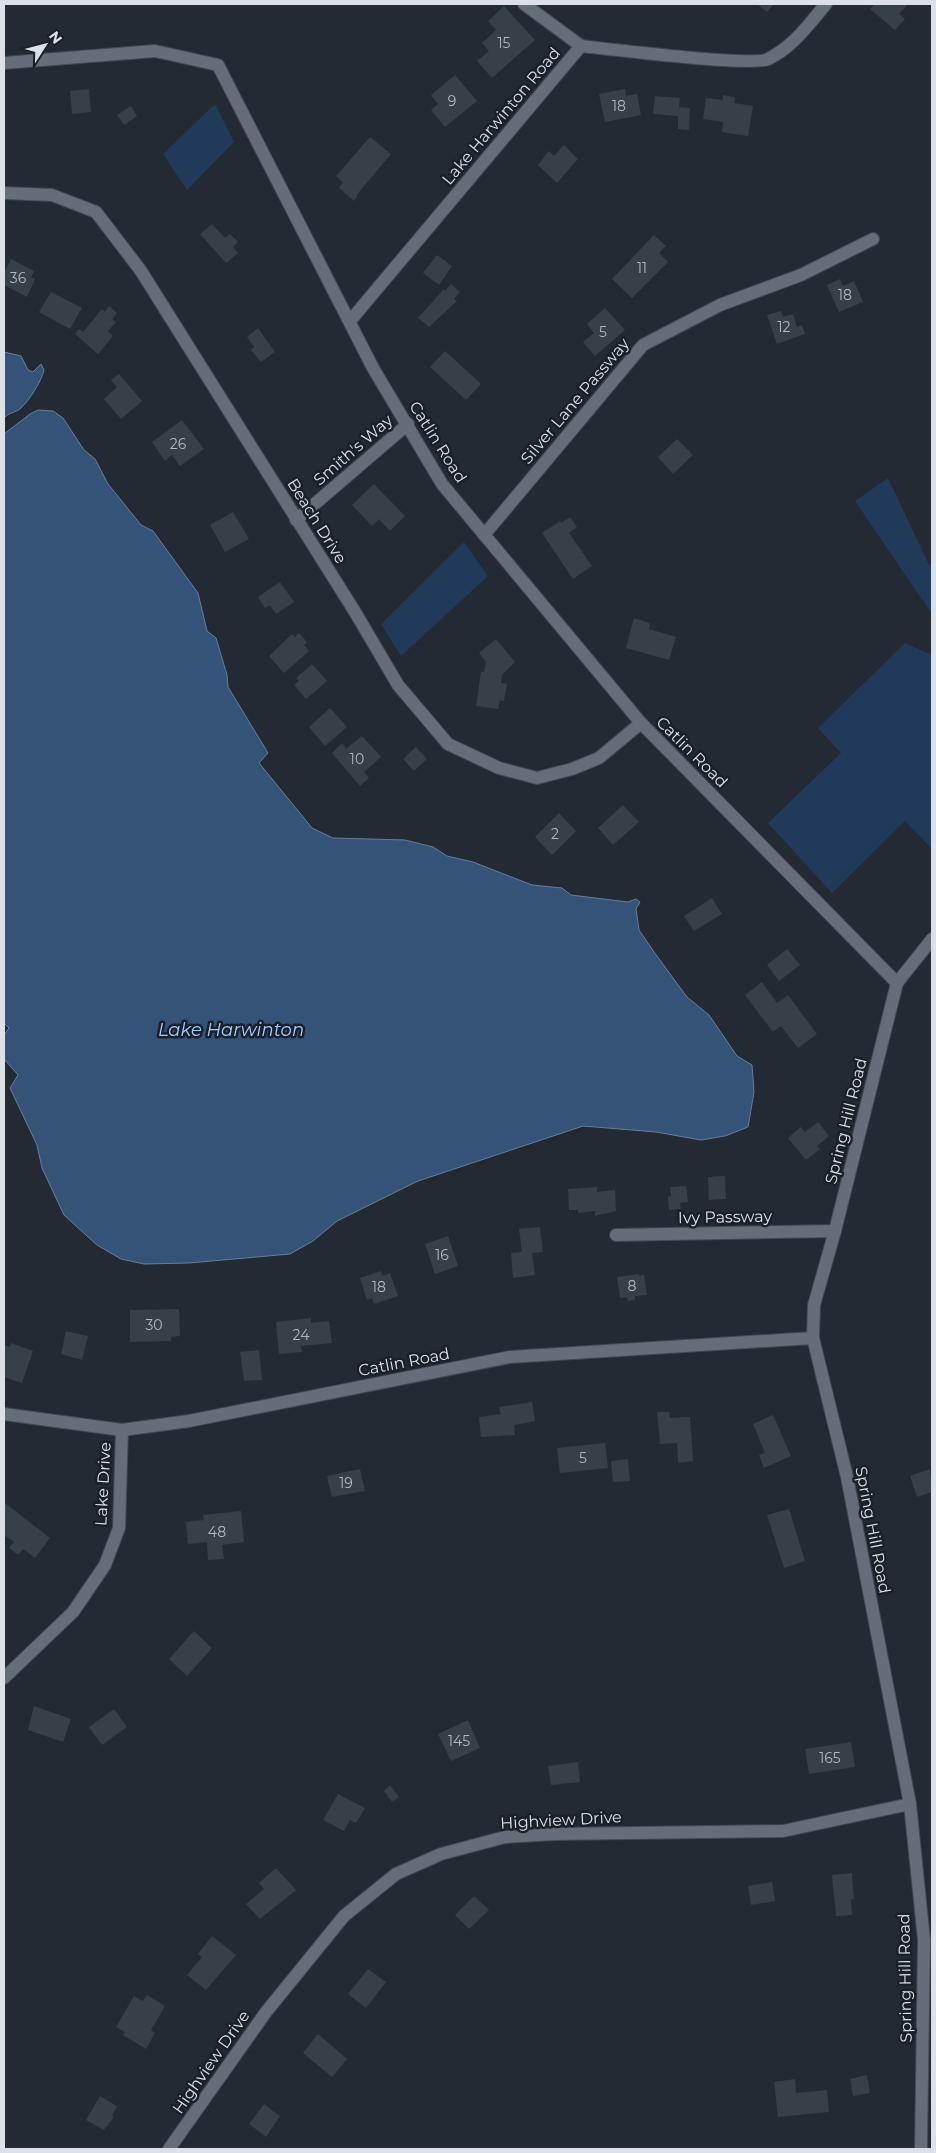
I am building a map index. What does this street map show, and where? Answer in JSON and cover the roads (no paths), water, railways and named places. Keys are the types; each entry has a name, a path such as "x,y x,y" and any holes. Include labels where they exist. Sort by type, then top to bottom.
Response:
{"street":[{"path":"524,4 581,46"},
{"name":"Lake Harwinton Road","path":"350,322 581,46 739,61 767,60 796,40 826,4"},
{"name":"Catlin Road","path":"4,64 155,51 218,65 373,368 442,484 641,723 897,983"},
{"name":"Beach Drive","path":"4,193 52,195 96,212 141,272 355,612 398,685 448,744 499,768 537,778 572,769 600,758 641,723"},
{"name":"Silver Lane Passway","path":"484,534 643,345 720,305 800,275 873,239"},
{"name":"Smith's Way","path":"296,520 408,424"},
{"name":"Spring Hill Road","path":"921,2149 924,1940 910,1804 846,1477 813,1338 814,1305 835,1231 897,983 932,939"},
{"name":"Ivy Passway","path":"616,1235 835,1231"},
{"name":"Catlin Road","path":"4,1414 122,1430 190,1421 510,1357 813,1338"},
{"name":"Lake Drive","path":"4,1678 73,1612 105,1565 119,1528 122,1430"},
{"name":"Highview Drive","path":"169,2149 266,2012 344,1916 396,1874 441,1854 505,1837 555,1834 783,1831 910,1804"}],"water":[{"path":"4,352 21,356 28,370 33,372 41,364 44,370 38,385 24,405 4,418"},
{"name":"Lake Harwinton","path":"38,410 53,411 63,418 84,450 95,459 108,484 141,525 153,531 198,593 207,631 216,638 227,675 228,687 268,753 259,763 312,828 333,838 405,840 433,847 447,856 473,862 532,885 562,888 571,895 628,902 636,899 640,902 636,909 639,930 654,952 687,997 709,1015 737,1056 752,1065 754,1092 748,1127 725,1136 701,1140 656,1132 583,1126 418,1181 337,1221 313,1241 290,1254 189,1263 144,1264 121,1259 97,1245 64,1215 42,1168 37,1145 10,1088 18,1075 4,1059 4,1035 9,1028 4,1023 4,434"}]}
